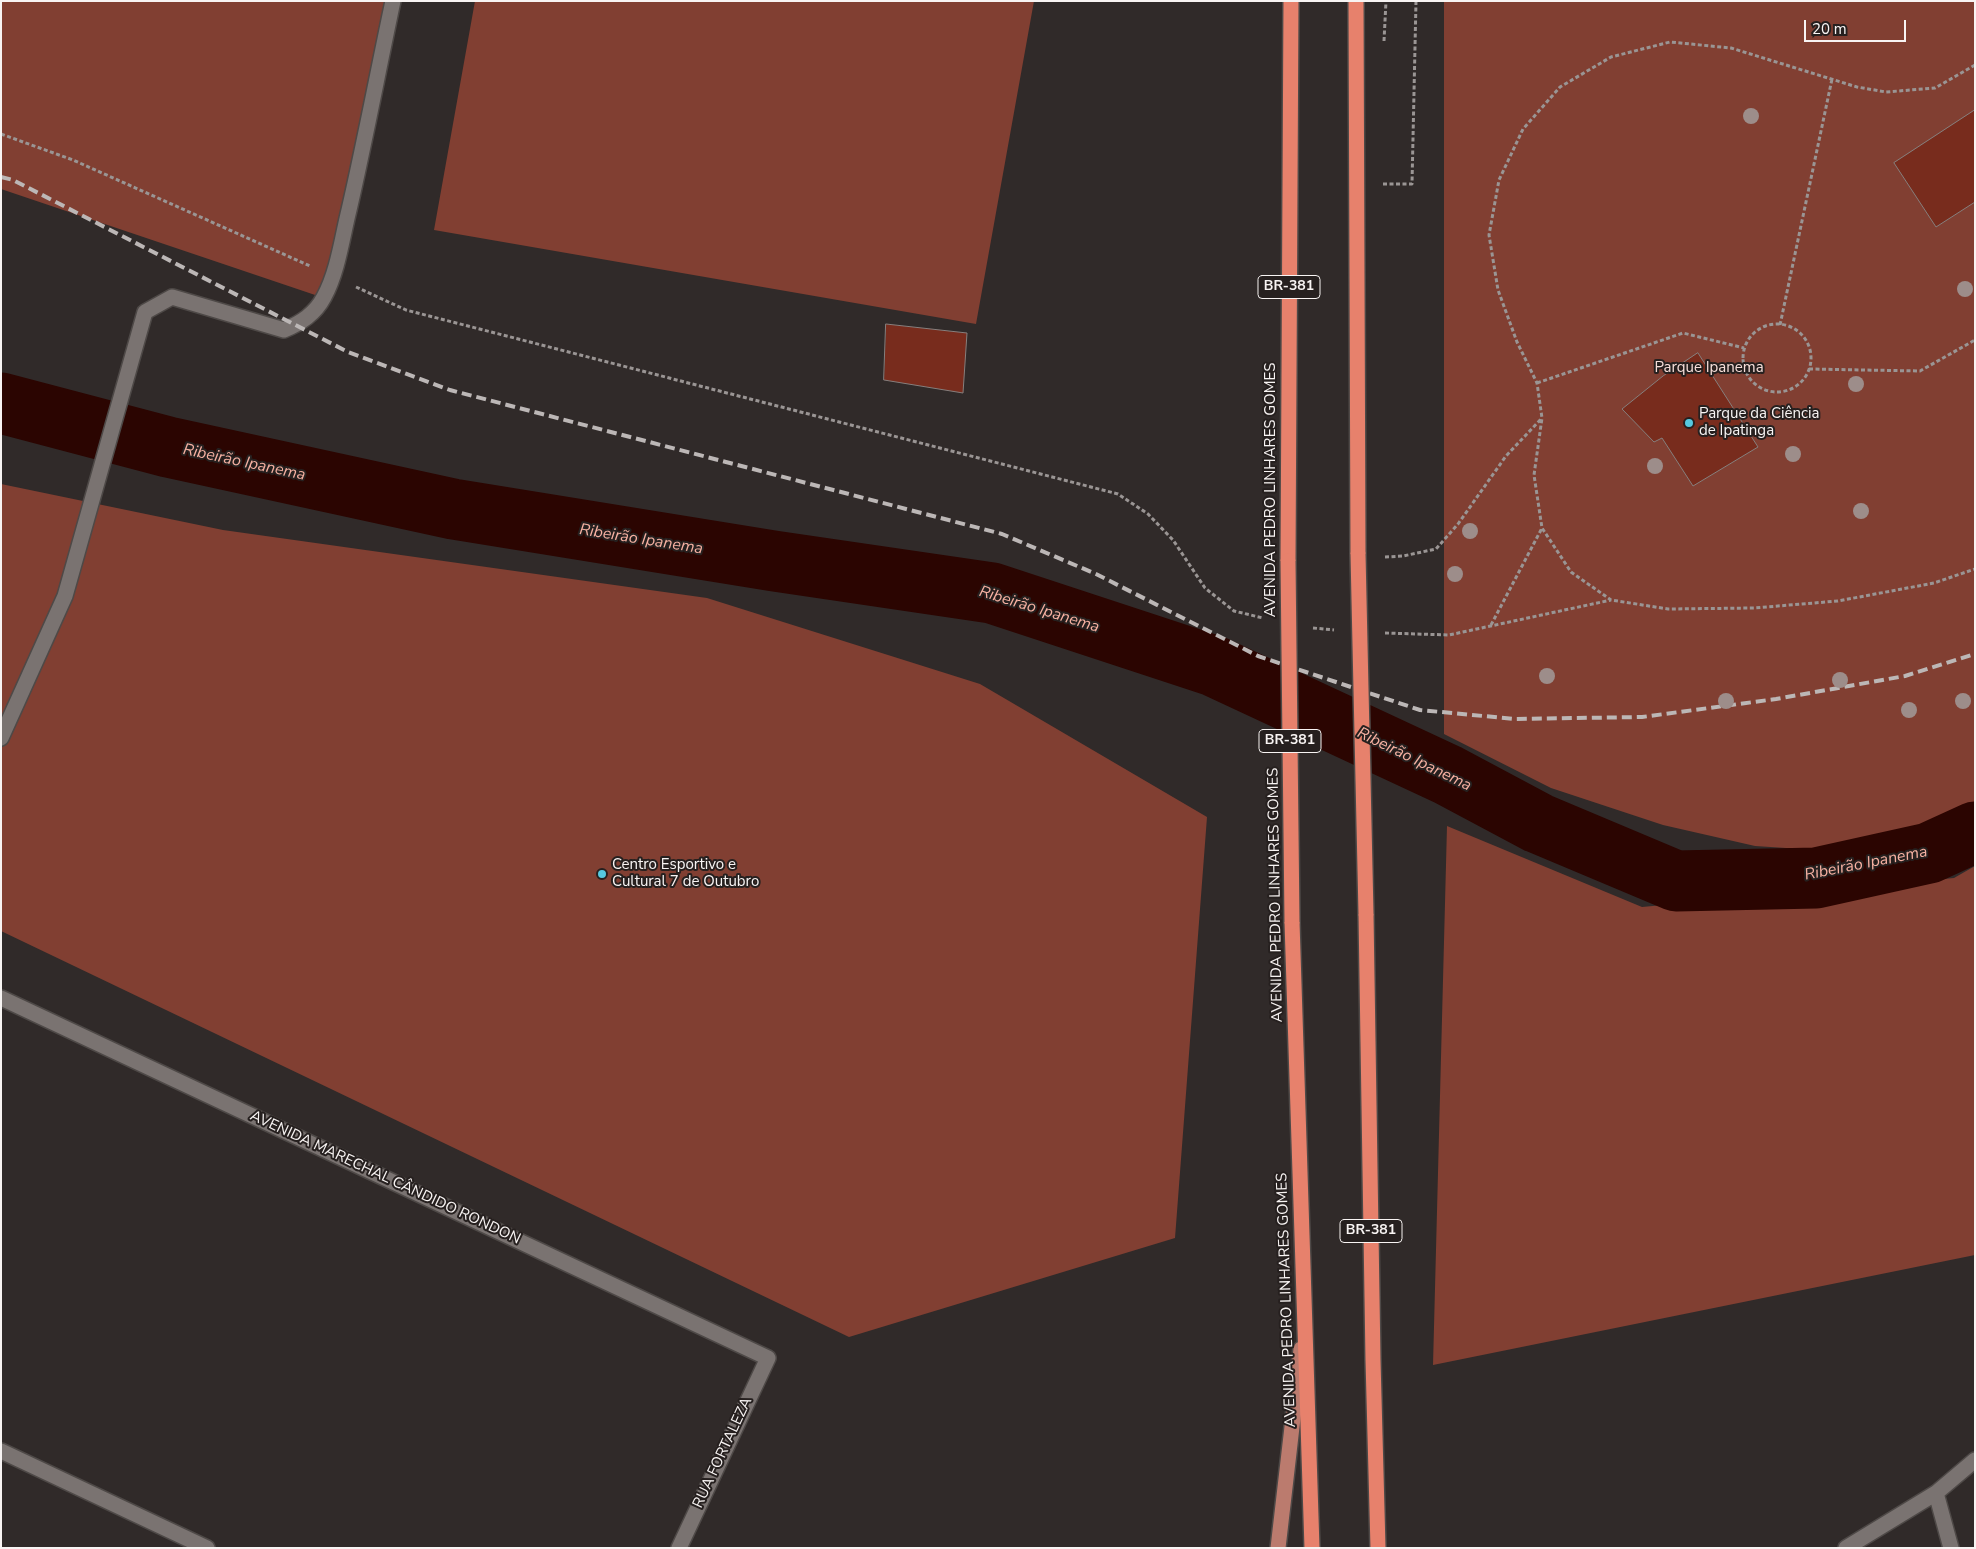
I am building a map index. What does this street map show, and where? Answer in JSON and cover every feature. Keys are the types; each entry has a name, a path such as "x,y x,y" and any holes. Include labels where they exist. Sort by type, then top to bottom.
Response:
{"highway":[{"name":"BR-381","path":"1356,6 1358,554 1378,1548"},
{"name":"AVENIDA PEDRO LINHARES GOMES","path":"1290,7 1288,560 1292,922 1306,1307 1312,1548"}],"main road":[{"path":"1278,1548 1306,1307"}],"street":[{"path":"1,738 66,596 145,312 172,297 284,330 297,325 312,315 324,298 333,277 359,167 393,1"},
{"name":"AVENIDA MARECHAL CÂNDIDO RONDON","path":"1,998 768,1358"},
{"name":"RUA FORTALEZA","path":"679,1548 768,1358"},
{"path":"1,1451 207,1548"},
{"path":"1846,1548 1936,1493 1975,1460"},
{"path":"1936,1493 1951,1548"}],"path":[{"path":"1384,23 1386,1"},
{"path":"1383,184 1412,184 1416,1"},
{"path":"1611,600 1571,572 1542,528 1534,475 1542,418 1538,383 1517,342 1498,290 1489,235 1499,180 1523,129 1560,87 1611,57 1670,42 1731,48 1857,87 1886,92 1935,88 1975,65"},
{"path":"1780,324 1832,79"},
{"path":"1,134 73,160 406,310 1118,494 1148,514 1172,540 1205,588 1234,611 1270,619"},
{"path":"1780,324 1788,326 1799,332 1807,342 1811,356 1809,369 1803,381 1792,389 1779,393 1766,391 1754,385 1746,374 1742,361 1744,348 1751,336 1761,327 1780,324"},
{"path":"1538,383 1682,333 1744,348"},
{"path":"1809,369 1920,371 1975,340"},
{"path":"1385,557 1403,556 1436,549 1458,524 1506,456 1542,418"},
{"path":"1490,626 1542,528"},
{"path":"1383,633 1449,634 1611,600 1668,609 1773,606 1838,601 1934,583 1975,569"},
{"path":"1306,628 1335,630"}],"green space":[{"path":"1,1 393,1 324,298 1,189"},
{"path":"475,1 1034,1 976,324 434,230"},
{"name":"Parque Ipanema","path":"1444,1 1975,1 1975,805 1947,819 1848,852 1755,846 1663,825 1551,788 1444,734"},
{"name":"Centro Esportivo e Cultural 7 de Outubro","path":"1,484 223,530 707,598 980,684 1207,817 1175,1238 849,1337 1,931"},
{"path":"1447,826 1642,907 1954,878 1975,866 1975,1255 1433,1365"}],"building":[{"path":"1975,110 1975,202 1936,227 1894,163"},
{"path":"886,324 967,333 963,393 884,380"},
{"name":"Parque da Ciência de Ipatinga","path":"1698,353 1758,447 1693,486 1662,438 1654,442 1622,409 1663,376"}],"waterway":[{"name":"Ribeirão Ipanema","path":"1,403 168,447 453,509 774,561 992,593 1214,666 1448,775 1538,823 1676,881 1816,878 1929,853 1975,832"}],"railway":[{"path":"1,177 13,180 348,352 450,390 1002,534 1096,574 1258,656 1420,710 1515,719 1642,717 1776,699 1905,676 1975,654"}],"place":[{"name":"Parque da Ciência de Ipatinga","path":"1689,423"},
{"name":"Centro Esportivo e Cultural 7 de Outubro","path":"602,874"}]}
